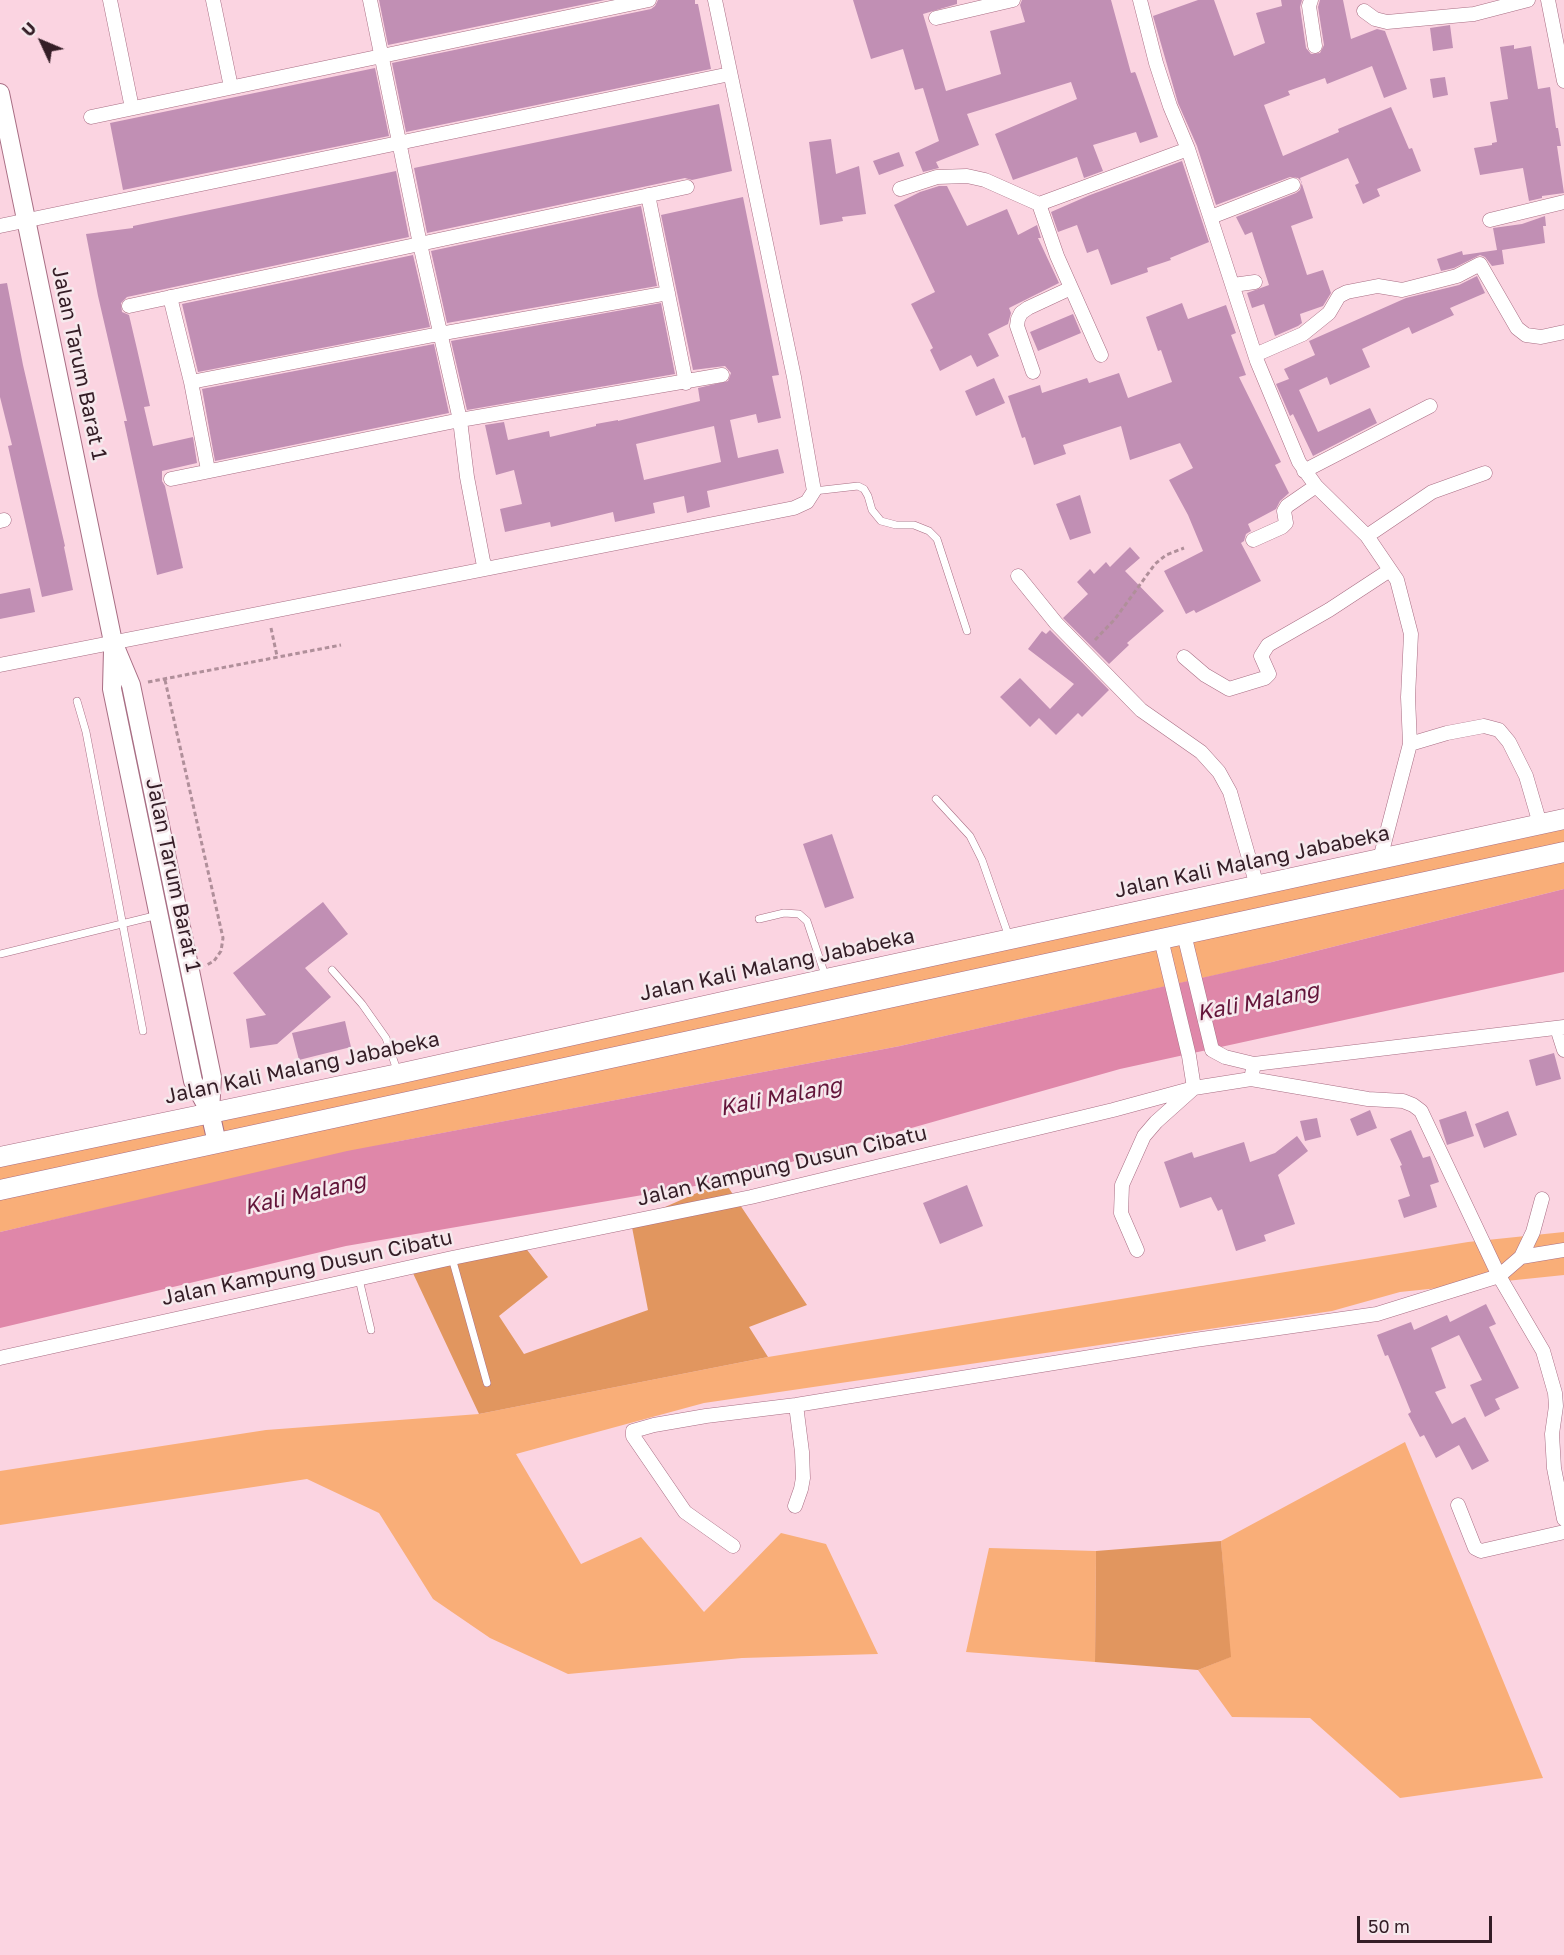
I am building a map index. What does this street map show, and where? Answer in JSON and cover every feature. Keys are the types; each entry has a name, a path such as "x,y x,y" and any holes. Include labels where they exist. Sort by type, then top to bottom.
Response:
{"main road":[{"name":"Jalan Kali Malang Jababeka","path":"0,1157 398,1074 1564,819"},
{"path":"0,1190 217,1143 1163,948 1184,934 1564,852"}],"street":[{"path":"110,0 132,108"},
{"path":"213,0 231,87"},
{"path":"370,0 439,334 460,420 467,477 486,568"},
{"path":"91,117 381,56 610,4 649,0"},
{"path":"0,665 794,508 807,502 814,491 794,377 715,0"},
{"path":"936,18 1013,0"},
{"path":"1140,0 1156,63 1170,106 1188,149 1255,355 1299,462 1316,486 1367,536 1396,580 1411,634 1408,697 1410,744 1380,859"},
{"path":"1311,0 1309,6 1315,46"},
{"path":"1364,11 1375,19 1387,22 1474,14 1528,0"},
{"path":"1548,0 1558,23 1564,81"},
{"path":"0,226 730,74"},
{"name":"Jalan Tarum Barat 1","path":"0,93 113,642 131,685 191,974 212,1077 210,1112 217,1143"},
{"path":"900,189 937,177 967,176 985,180 1038,204 1188,149"},
{"path":"1211,217 1293,185"},
{"path":"129,306 687,187"},
{"path":"648,195 686,383"},
{"path":"1490,220 1564,202"},
{"path":"1038,204 1054,249 1101,355"},
{"path":"1255,355 1303,334 1329,313 1340,296 1347,292 1378,286 1402,290 1457,276 1480,264 1517,328 1526,335 1541,337 1564,332"},
{"path":"1233,285 1256,282"},
{"path":"1033,372 1017,326 1018,319 1021,313 1028,308 1071,288"},
{"path":"191,382 668,293"},
{"path":"170,297 191,382 208,470"},
{"path":"171,479 460,420 722,375"},
{"path":"1304,471 1430,406"},
{"path":"1367,536 1432,492 1485,473"},
{"path":"1253,540 1282,527 1286,523 1284,511 1287,506 1316,486"},
{"path":"1184,657 1212,680 1229,689 1265,678 1269,674 1261,656 1268,645 1329,610 1390,570"},
{"path":"1018,576 1056,623 1141,710 1201,752 1219,772 1230,792 1257,886"},
{"name":"Jalan Tarum Barat 1","path":"113,642 112,689 158,915 193,1081 210,1112"},
{"path":"1410,744 1447,733 1484,726 1499,730 1509,742 1526,776 1540,824"},
{"path":"1184,934 1212,1050 1225,1057 1254,1064 1561,1027 1564,1050"},
{"path":"1137,1250 1121,1213 1122,1185 1144,1137 1156,1122 1194,1088 1189,1056 1163,948"},
{"path":"1251,1079 1254,1064"},
{"name":"Jalan Kampung Dusun Cibatu","path":"0,1358 452,1258 751,1197 1113,1110 1194,1088 1251,1079 1368,1099 1403,1101 1421,1111 1499,1276 1542,1351 1560,1406 1552,1434 1554,1468 1564,1519"},
{"path":"733,1546 685,1512 633,1436 633,1431 706,1416 796,1405 1377,1314 1499,1276 1521,1257 1533,1232 1542,1199"},
{"path":"1521,1257 1564,1250"},
{"path":"795,1506 803,1478 796,1405"},
{"path":"1458,1505 1475,1548 1481,1551 1564,1532"}],"lane":[{"path":"814,491 858,486 864,489 872,510 881,521 896,525 914,525 929,531 937,539 967,631"},
{"path":"77,700 86,732 143,1031"},
{"path":"936,799 970,836 982,860 1010,939"},
{"path":"759,919 784,912 799,914 807,921 826,979"},
{"path":"0,954 121,922 158,915"},
{"path":"332,970 362,1004 386,1038 398,1074"},
{"path":"452,1258 487,1383"},
{"path":"358,1279 371,1330"}],"path":[{"path":"1107,629 1155,564 1166,555 1184,548"},
{"path":"267,612 277,656"},
{"path":"131,685 341,645"},
{"path":"165,680 223,938 221,951 214,961 191,974"}],"shaded area":[{"path":"1564,820 1564,889 1256,966 900,1046 395,1142 0,1232 0,1157"},
{"path":"724,1181 807,1305 749,1327 768,1357 479,1414 411,1269 521,1242 548,1277 499,1316 524,1354 648,1310 631,1222"},
{"path":"1564,1232 1564,1275 1400,1292 1332,1311 704,1403 516,1454 581,1564 641,1537 704,1612 781,1533 826,1544 878,1654 742,1658 568,1674 490,1638 433,1599 379,1513 307,1479 0,1525 0,1471 266,1430 479,1414 768,1357 1468,1242"},
{"path":"1405,1442 1543,1778 1400,1798 1310,1718 1232,1717 1198,1670 1230,1657 1221,1541"},
{"path":"1221,1541 1231,1657 1198,1670 1095,1662 1096,1551"},
{"path":"989,1548 1096,1551 1095,1662 966,1652"}],"water":[{"name":"Kali Malang","path":"1564,889 1564,972 1120,1069 724,1181 346,1246 0,1328 0,1232 347,1151 900,1046 1272,962"}],"building":[{"path":"379,0 605,0 388,45"},
{"path":"658,0 695,0 695,4 698,4 711,69 406,132 392,63 651,9"},
{"path":"853,0 957,0 957,4 923,14 946,91 1001,74 990,31 1025,22 1020,5 1022,0 1111,0 1131,73 1136,74 1158,137 1140,143 1136,132 1093,145 1103,171 1084,178 1077,157 1013,180 995,134 1077,99 1071,82 967,114 979,145 936,162 939,168 923,172 915,152 939,141 923,88 915,90 903,49 871,59"},
{"path":"1198,0 1214,0 1234,56 1265,43 1256,13 1282,6 1281,0 1302,0 1300,7 1306,48 1311,54 1320,53 1324,45 1318,7 1320,0 1343,0 1351,39 1377,29 1385,31 1407,89 1384,98 1372,66 1327,84 1325,78 1288,91 1290,95 1264,105 1283,156 1339,132 1338,129 1391,107 1421,171 1377,189 1380,196 1363,204 1355,185 1359,183 1348,158 1300,178 1301,181 1290,177 1216,205 1197,146 1178,103 1153,16"},
{"path":"1450,25 1453,48 1433,51 1430,28"},
{"path":"1514,45 1514,49 1531,46 1538,89 1550,87 1561,146 1557,146 1564,193 1542,196 1542,198 1529,201 1523,168 1480,175 1474,148 1497,142 1490,102 1508,99 1500,47"},
{"path":"375,68 389,136 123,190 110,123"},
{"path":"1445,77 1448,95 1433,98 1430,79"},
{"path":"719,104 732,171 692,180 685,178 427,233 414,168"},
{"path":"831,139 836,174 859,166 866,214 842,217 843,221 820,225 809,142"},
{"path":"899,152 904,166 879,175 873,161"},
{"path":"1182,161 1209,242 1170,258 1171,260 1147,268 1148,272 1111,285 1098,249 1087,253 1077,225 1058,232 1051,212"},
{"path":"396,171 409,237 127,297 121,303 122,312 129,315 150,406 144,407 153,446 193,437 197,463 162,471 162,481 183,568 157,575 124,421 127,421 86,234 133,228 133,226"},
{"path":"1302,183 1313,218 1291,226 1307,275 1323,270 1331,293 1323,306 1300,314 1302,323 1275,336 1264,304 1252,308 1247,293 1269,285 1252,232 1245,235 1236,217 1296,193 1300,190"},
{"path":"947,186 967,226 1007,209 1018,235 1037,225 1041,238 1038,238 1059,283 1009,308 1011,313 1008,324 988,334 999,356 977,367 971,355 940,371 930,350 933,348 911,304 935,292 894,205 920,192"},
{"path":"743,197 779,375 772,376 781,418 758,423 756,414 730,420 738,458 778,449 784,473 707,491 710,507 687,513 684,496 653,503 655,513 615,522 613,512 551,527 550,522 505,532 500,509 522,504 514,470 496,475 485,425 504,422 508,440 549,431 550,437 596,426 596,424 618,421 700,401 698,388 728,381 731,373 725,366 693,370 661,215","holes":["714,426 721,462 644,480 636,444"]},
{"path":"641,206 657,286 447,323 431,251"},
{"path":"1545,216 1546,226 1543,226 1545,243 1502,250 1504,264 1492,266 1485,257 1480,255 1454,268 1441,271 1437,259 1462,251 1463,255 1497,250 1493,228 1522,224"},
{"path":"413,255 430,327 198,372 182,304"},
{"path":"1477,276 1485,293 1450,308 1454,315 1412,334 1409,327 1362,349 1370,367 1330,385 1327,377 1299,390 1318,432 1370,408 1377,423 1313,456 1293,414 1290,416 1276,384 1289,379 1284,369 1315,355 1309,341 1406,298 1459,285"},
{"path":"7,283 73,590 42,597 8,446 12,445 0,397 0,284"},
{"path":"661,303 675,374 467,410 451,341"},
{"path":"1182,303 1188,319 1226,305 1236,333 1231,335 1246,375 1239,377 1281,462 1275,465 1289,493 1280,501 1276,509 1248,524 1251,531 1246,534 1241,543 1261,581 1196,613 1194,610 1186,614 1164,571 1203,551 1188,515 1169,480 1193,468 1180,443 1130,460 1121,426 1063,445 1066,454 1034,465 1008,396 1040,385 1042,393 1087,378 1089,383 1119,373 1128,398 1172,382 1146,317"},
{"path":"1073,314 1081,333 1038,351 1030,332"},
{"path":"434,344 449,413 215,461 202,389"},
{"path":"994,378 1005,403 976,416 965,391"},
{"path":"1080,495 1091,533 1070,540 1056,504"},
{"path":"1130,547 1140,558 1125,571 1164,611 1127,643 1129,645 1109,664 1063,618 1088,594 1077,582 1090,569 1094,574 1106,562 1110,567"},
{"path":"30,588 35,612 0,619 0,594"},
{"path":"1050,630 1109,690 1082,717 1078,713 1056,735 1039,718 1030,727 1000,697 1020,678 1050,709 1074,684 1028,649 1042,631 1046,634"},
{"path":"832,834 854,898 825,908 803,844"},
{"path":"323,902 348,934 305,968 331,997 277,1044 250,1048 246,1019 266,1015 233,973"},
{"path":"345,1021 351,1047 299,1060 292,1033"},
{"path":"1554,1053 1561,1079 1536,1086 1529,1060"},
{"path":"1370,1110 1377,1128 1357,1136 1350,1119"},
{"path":"1466,1111 1474,1136 1447,1145 1439,1120"},
{"path":"1508,1111 1517,1135 1484,1148 1475,1124"},
{"path":"1317,1118 1321,1137 1305,1141 1300,1121"},
{"path":"1411,1130 1423,1158 1430,1156 1439,1182 1430,1185 1437,1207 1404,1218 1398,1200 1410,1196 1400,1166 1402,1165 1390,1139"},
{"path":"1297,1136 1308,1151 1278,1175 1295,1224 1264,1235 1266,1241 1236,1251 1222,1209 1218,1211 1211,1197 1180,1208 1164,1162 1192,1152 1194,1158 1244,1142 1250,1162 1275,1153"},
{"path":"967,1185 983,1226 940,1244 923,1203"},
{"path":"1486,1304 1496,1324 1489,1327 1519,1388 1495,1399 1500,1409 1485,1417 1470,1385 1482,1380 1459,1335 1431,1348 1446,1388 1435,1392 1452,1424 1465,1417 1489,1461 1472,1470 1459,1445 1436,1458 1424,1435 1420,1437 1408,1414 1411,1412 1388,1355 1385,1356 1377,1335 1411,1322 1414,1330 1447,1315 1450,1322"}]}
